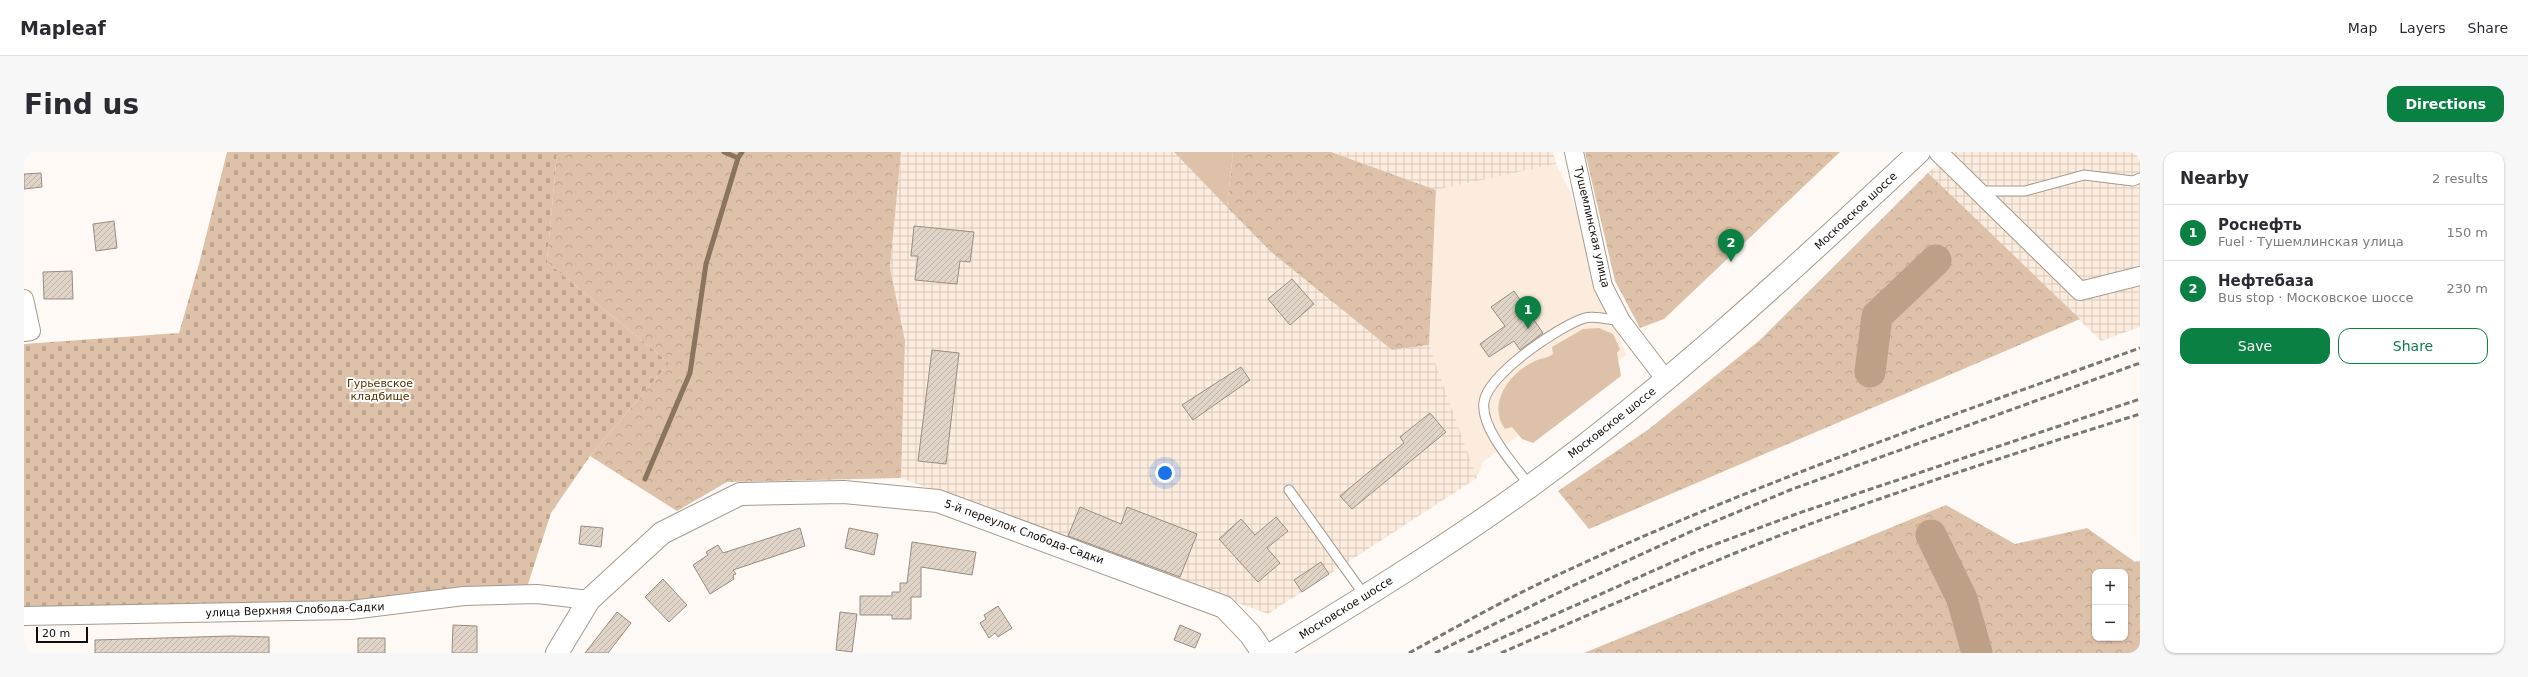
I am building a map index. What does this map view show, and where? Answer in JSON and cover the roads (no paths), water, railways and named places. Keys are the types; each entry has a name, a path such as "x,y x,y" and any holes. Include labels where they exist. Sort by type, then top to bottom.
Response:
{"main road":[{"name":"Московское шоссе","path":"1273,653 1454,539 1530,486 1666,380 1795,268 1919,152"},
{"name":"5-й переулок Слобода-Садки","path":"557,653 589,600 662,533 740,494 844,492 938,501 1224,607 1250,634 1263,653"}],"street":[{"name":"Тушемлинская улица","path":"1574,152 1604,286 1621,321 1666,380"},
{"path":"1938,152 1976,191 2080,290 2140,276"},
{"path":"24,299 32,331 24,332"},
{"name":"улица Верхняя Слобода-Садки","path":"24,616 351,610 464,596 537,594 589,600"}],"lane":[{"path":"1976,191 2025,191 2084,174 2133,181 2140,178"},
{"path":"1530,486 1500,446 1485,419 1484,402 1490,385 1502,372 1562,329 1586,317 1621,321"},
{"path":"1289,490 1365,596"}],"waterway":[{"path":"724,152 738,158"},
{"path":"645,479 690,373 706,264 738,158 742,152"},
{"path":"1870,372 1877,316 1936,260"},
{"path":"1931,535 1962,599 1977,653"}],"railway":[{"path":"1409,653 1544,581 1634,540 1849,453 2140,348"},
{"path":"1435,653 1568,588 1692,531 1790,490 2140,363"},
{"path":"1468,653 1700,550 1799,513 2140,399"},
{"path":"1501,653 1759,543 1867,503 1976,466 2140,414"}],"place":[{"name":"Нефтебаза","path":"1731,262"},
{"name":"Роснефть","path":"1528,329"}],"park label":[{"name":"Гурьевское кладбище","path":"380,389"}]}
